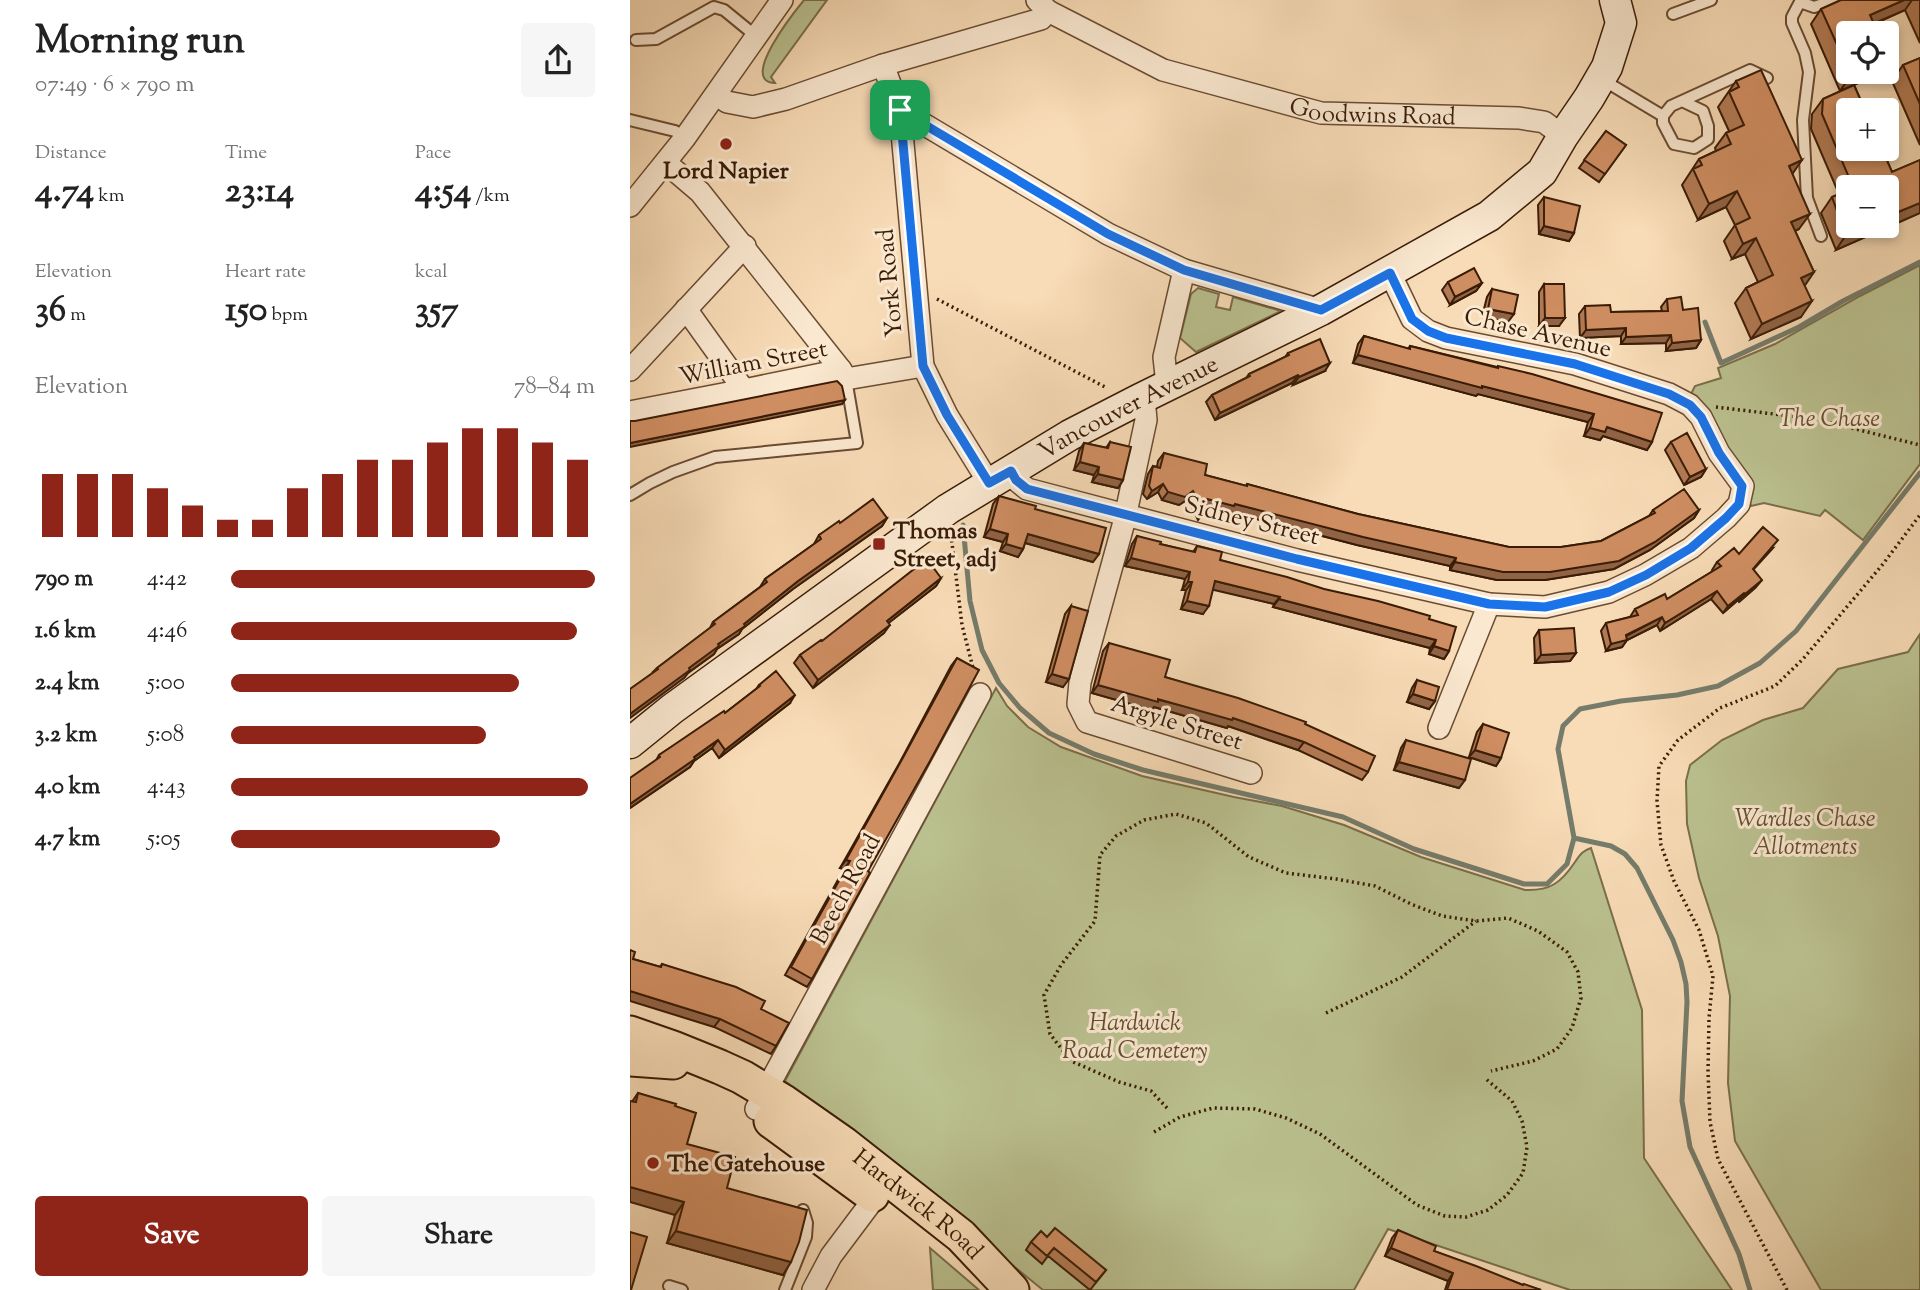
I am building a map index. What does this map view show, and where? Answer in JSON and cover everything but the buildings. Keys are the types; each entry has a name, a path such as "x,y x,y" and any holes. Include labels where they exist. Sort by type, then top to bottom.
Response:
{"main road":[{"path":"1563,136 1607,66 1621,23 1615,0"},
{"name":"Vancouver Avenue","path":"630,743 672,709 948,509 1000,477 1070,435 1321,310 1489,216 1542,173 1563,136"},
{"name":"Hardwick Road","path":"630,1034 705,1060 742,1077 761,1100"},
{"name":"Hardwick Road","path":"630,1050 673,1062 713,1082 761,1100 844,1144 917,1229 1007,1290"},
{"name":"Hardwick Road","path":"630,1059 673,1062"},
{"name":"Hardwick Road","path":"882,1188 961,1236 1013,1290"}],"street":[{"path":"630,206 717,95 782,0"},
{"name":"Goodwins Road","path":"717,95 727,102 753,107 786,99 883,65 1041,19 1047,4 1163,70 1321,113 1519,118 1544,122 1563,136"},
{"name":"York Road","path":"883,65 900,110 923,366 947,415 1000,477"},
{"path":"900,110 1108,234 1184,270 1321,310"},
{"path":"666,163 700,192 844,374"},
{"path":"630,370 745,246"},
{"path":"1167,385 1164,357 1184,270"},
{"name":"Chase Avenue","path":"1390,273 1412,319 1428,331 1446,338 1575,364 1669,394 1690,405"},
{"path":"686,309 744,390"},
{"name":"William Street","path":"630,412 844,374 923,366"},
{"path":"1125,514 1146,420 1145,409 1133,402"},
{"name":"Sidney Street","path":"1000,477 1016,480 1027,489 1297,559 1489,604 1545,607 1609,592 1646,575 1691,548 1739,504 1742,486 1719,453 1701,417 1690,405"},
{"name":"Argyle Street","path":"1125,514 1080,682 1078,704 1087,722 1251,773"},
{"path":"1439,728 1489,604"},
{"name":"Beech Road","path":"761,1100 980,694"},
{"path":"817,1289 831,1255 882,1188"}],"lane":[{"path":"1673,14 1711,0"},
{"path":"1821,236 1807,198 1803,120 1809,72 1792,17 1800,1 1814,7 1835,0"},
{"path":"636,40 656,39 713,4 757,37"},
{"path":"1684,102 1703,111 1708,126 1708,139 1694,148 1674,145 1663,123 1663,116 1671,106 1750,70 1767,78"},
{"path":"1601,79 1663,116"},
{"path":"630,120 675,131 684,139"},
{"path":"630,495 650,482 715,457 857,443 844,374"},
{"path":"785,1290 806,1237 807,1223 803,1210"},
{"path":"669,1286 682,1290"}],"path":[{"path":"916,297 934,298 1133,402"},
{"path":"1690,405 1815,419 1920,445"},
{"path":"948,509 962,625 980,694"},
{"path":"1787,1290 1718,1159 1710,1122 1708,1084 1713,976 1699,930 1674,881 1661,845 1657,801 1659,766 1678,740 1720,708 1775,686 1794,668 1883,564 1920,515"},
{"path":"1167,1108 1151,1091 1119,1082 1071,1061 1050,1034 1044,995 1061,965 1095,921 1100,855 1116,836 1144,820 1175,814 1206,823 1249,857 1286,873 1336,878 1375,886 1410,904 1442,916 1476,921 1508,918 1538,930 1567,952 1578,972 1581,998 1572,1028 1557,1049 1533,1062 1491,1071"},
{"path":"1326,1013 1402,977 1476,921"},
{"path":"1154,1132 1181,1117 1213,1108 1255,1109 1286,1118 1320,1134 1417,1205 1445,1216 1466,1217 1488,1210 1507,1195 1523,1173 1527,1147 1522,1121 1512,1101 1486,1079"}],"green space":[{"path":"804,0 827,0 771,77 775,83 765,80 763,71 772,45"},
{"name":"The Chase","path":"1920,265 1920,464 1863,540 1825,510 1820,516 1764,503 1751,506 1748,496 1689,398 1695,386 1721,378 1718,368 1775,344"},
{"path":"1198,288 1219,294 1216,307 1230,310 1233,297 1281,311 1196,352 1180,338 1191,294"},
{"name":"Wardles Chase Allotments","path":"1920,634 1920,1290 1821,1290 1735,1141 1728,1083 1730,996 1718,936 1699,878 1687,824 1686,781 1690,765 1722,740 1763,720 1803,708 1838,669 1908,652"},
{"name":"Hardwick Road Cemetery","path":"996,688 1007,706 1028,727 1061,747 1142,776 1282,806 1344,825 1421,857 1525,890 1541,889 1554,884 1565,875 1581,853 1591,848 1642,1010 1644,1158 1732,1290 1570,1290 1388,1229 1354,1290 1043,1290 785,1081"},
{"path":"930,1248 979,1290 933,1290"}],"waterway":[{"path":"1705,322 1721,363 1799,327 1920,262"},
{"path":"1750,1290 1739,1254 1690,1147 1682,1101 1687,1002 1681,962 1637,868 1625,854 1611,846 1574,838 1558,749 1563,726 1580,709 1677,695 1718,686 1760,663 1796,631 1920,473"},
{"path":"963,525 970,601 982,650 999,683 1020,708 1049,733 1094,754 1143,770 1343,817 1414,849 1524,884 1547,884 1567,864 1574,838"}],"place":[{"name":"Lord Napier","path":"726,144"},
{"name":"Thomas Street, adj","path":"879,544"},
{"name":"The Gatehouse","path":"653,1163"}],"route":[{"path":"900,110 1108,234 1184,270 1321,310 1390,273 1412,319 1428,331 1446,338 1575,364 1669,394 1690,405 1701,417 1719,453 1742,486 1739,504 1691,548 1646,575 1609,592 1545,607 1489,604 1297,559 1027,489 1016,480 1011,471 989,483 947,415 923,366 900,110"}]}
